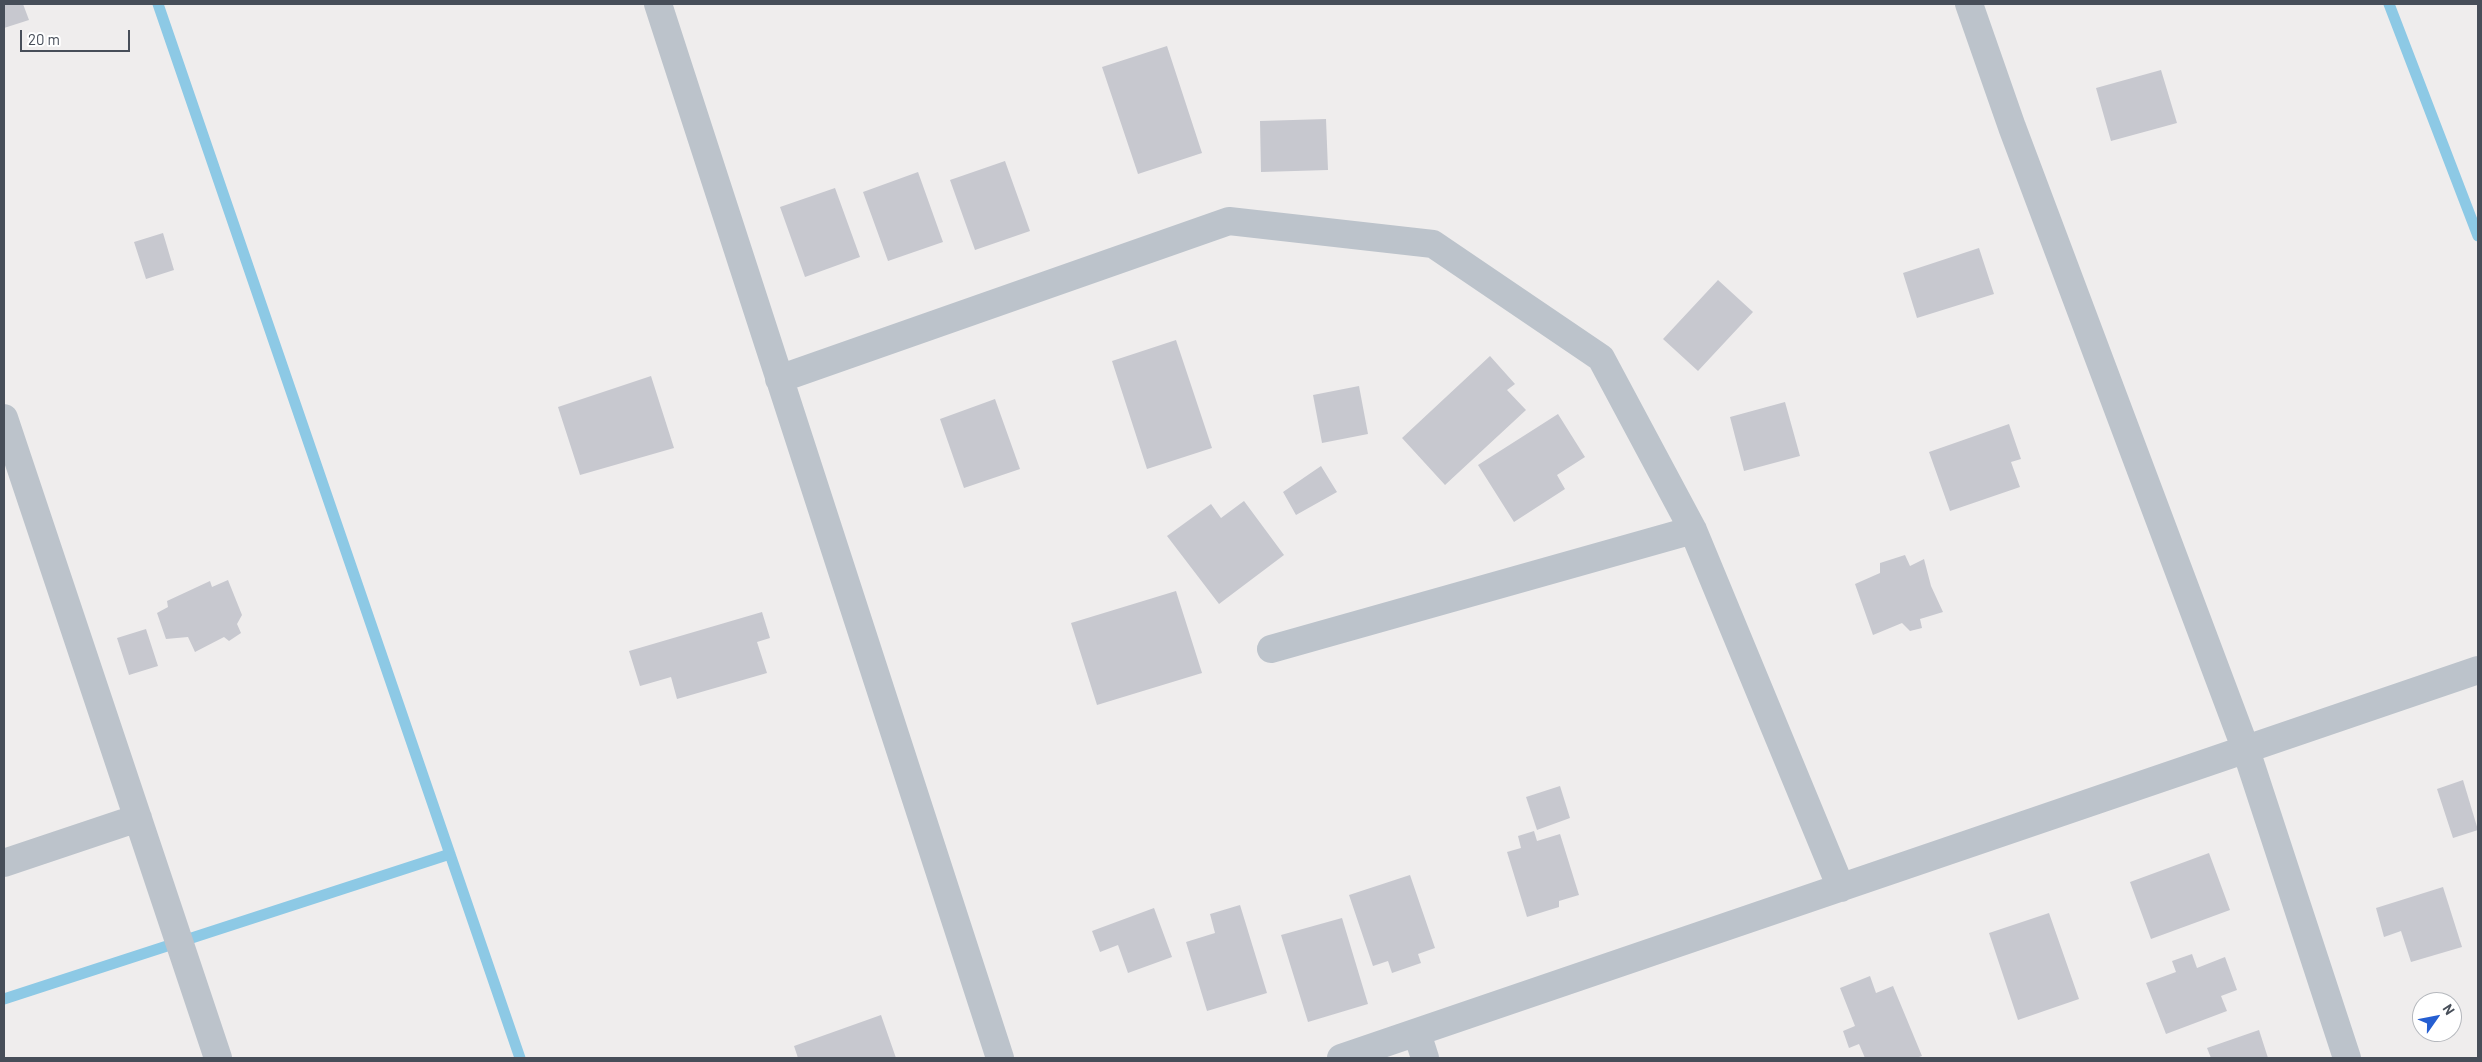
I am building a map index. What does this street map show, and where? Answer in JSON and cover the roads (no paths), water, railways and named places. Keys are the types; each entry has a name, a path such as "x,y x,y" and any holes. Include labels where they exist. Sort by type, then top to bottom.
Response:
{"street":[{"path":"658,4 1000,1058"},
{"path":"1969,4 2012,127 2246,750 2347,1058"},
{"path":"779,379 1229,221 1433,244 1602,358 1693,530 1841,888"},
{"path":"4,418 138,818 212,1057"},
{"path":"1271,649 1693,530"},
{"path":"1341,1058 2478,670"},
{"path":"4,863 138,818"},
{"path":"1417,1033 1425,1058"}],"waterway":[{"path":"158,4 520,1058"},
{"path":"2389,4 2478,236"},
{"path":"4,999 450,854"}]}
